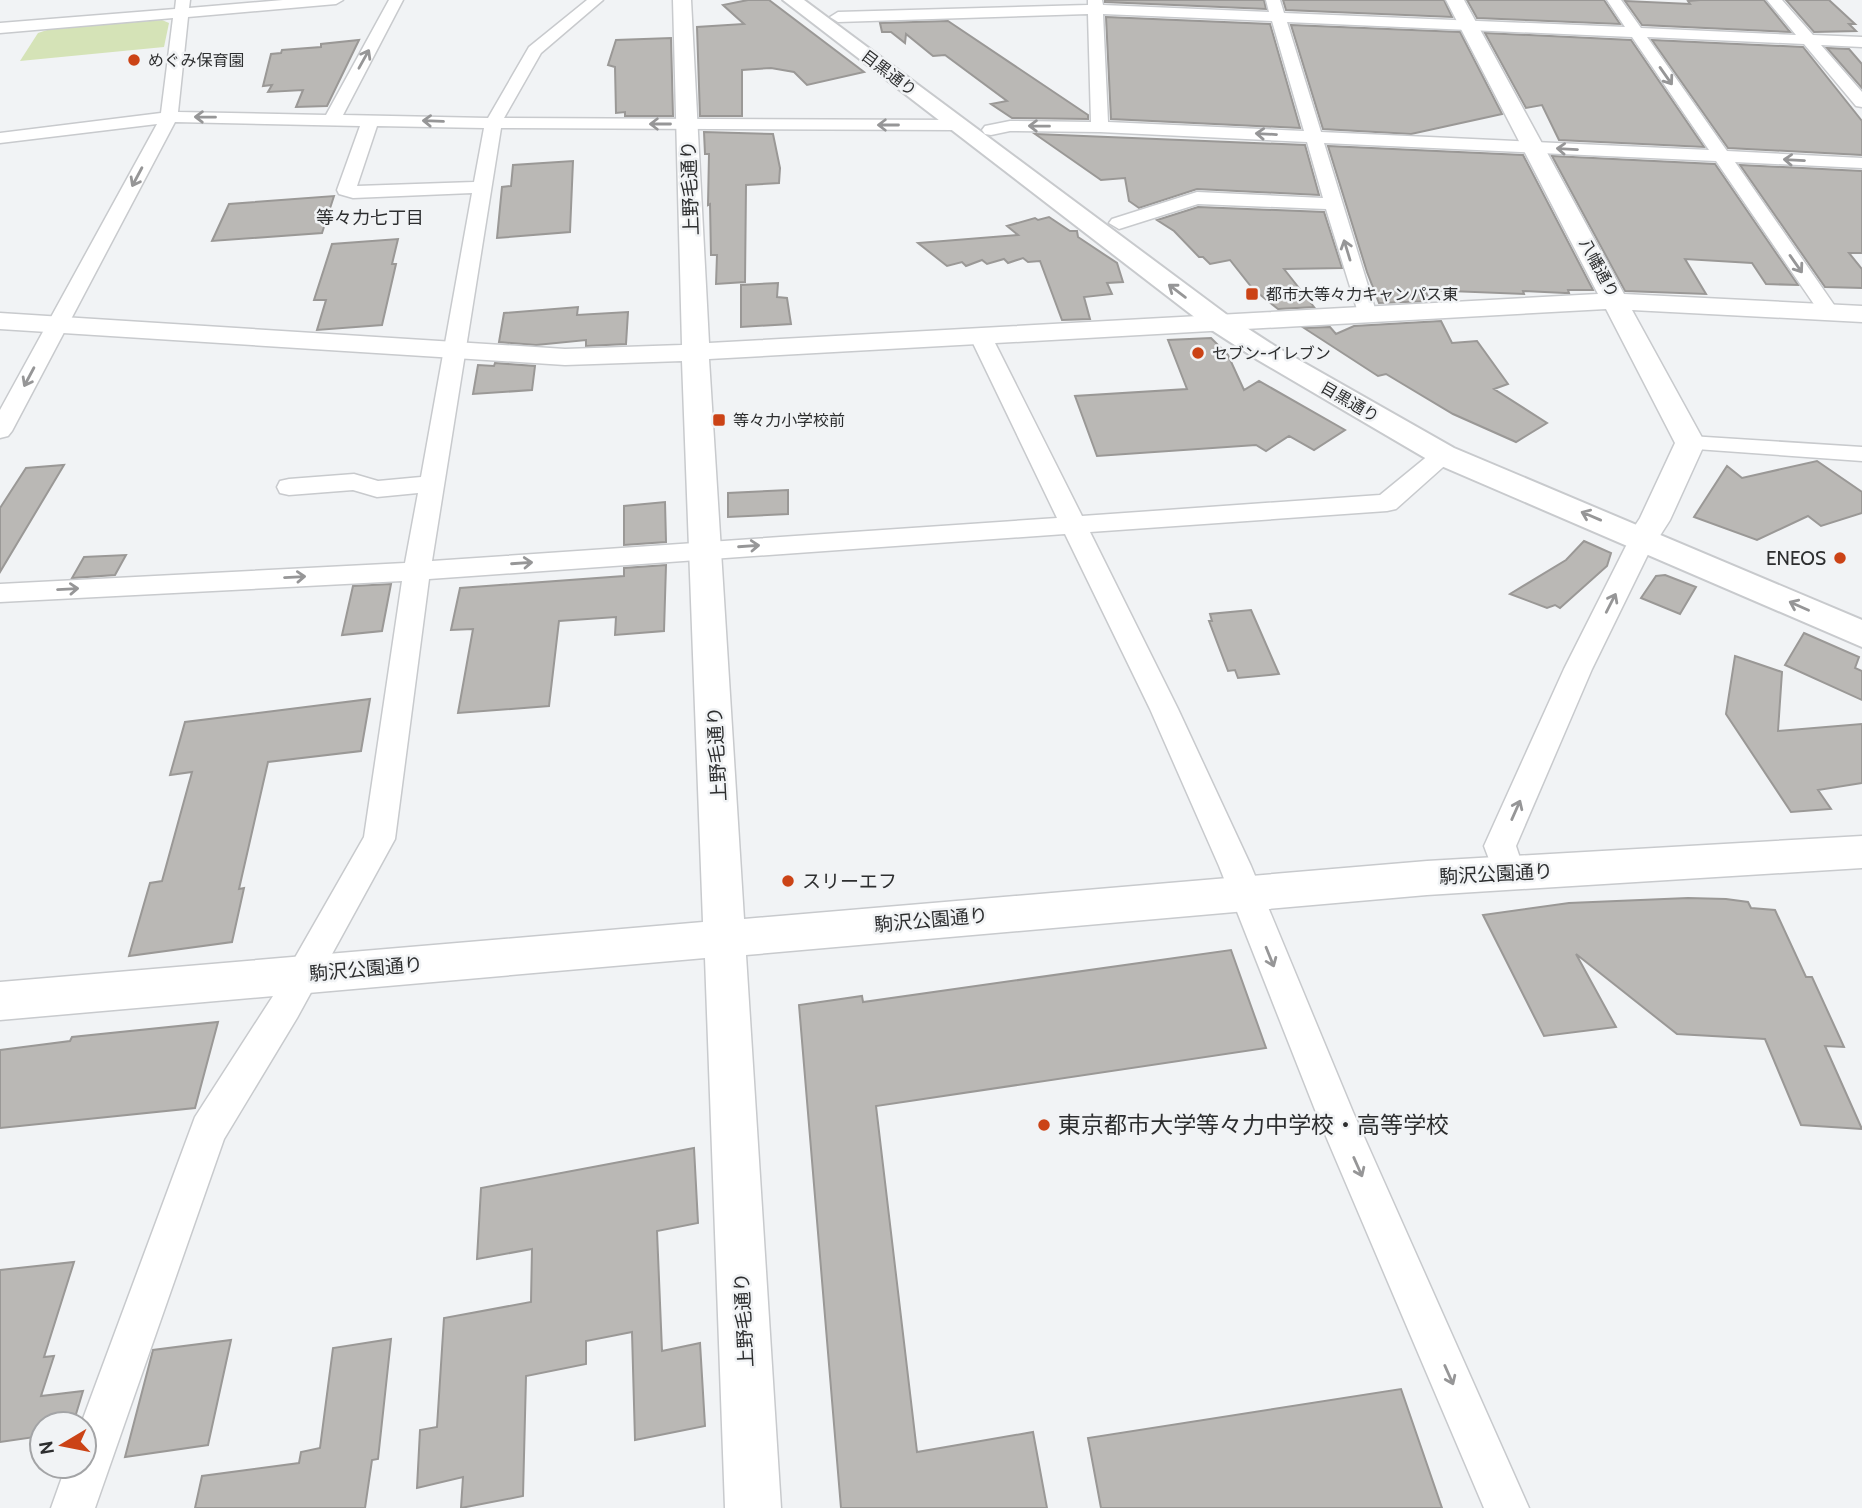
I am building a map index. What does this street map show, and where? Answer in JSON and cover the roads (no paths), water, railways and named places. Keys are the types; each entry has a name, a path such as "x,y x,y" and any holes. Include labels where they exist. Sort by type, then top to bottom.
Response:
{"main road":[{"name":"目黒通り","path":"792,0 1220,323 1268,354 1443,455 1649,529"},
{"name":"目黒通り","path":"815,0 1255,323 1418,422 1862,628"}],"street":[{"path":"0,28 182,7 336,0"},
{"path":"332,119 396,0"},
{"path":"73,1508 208,1130 303,974 379,839 417,571 493,123 535,50 596,0"},
{"name":"上野毛通り","path":"682,0 696,353 753,1508"},
{"name":"八幡通り","path":"1455,0 1536,147 1690,443"},
{"path":"1614,0 1829,312"},
{"path":"1774,0 1862,102"},
{"path":"838,17 916,7 1095,4 1275,9 1469,25 1862,43"},
{"path":"1095,4 1100,127"},
{"path":"0,431 169,117 182,7"},
{"path":"1275,9 1367,315"},
{"path":"0,138 169,117 493,123 956,125"},
{"path":"371,120 346,190 353,192 481,187"},
{"path":"991,130 1010,126 1100,127 1862,163"},
{"path":"1119,223 1197,198 1334,204"},
{"path":"0,321 565,357 696,353 1616,301 1862,314"},
{"path":"981,337 1164,709 1245,894 1338,1120 1507,1508"},
{"path":"1509,873 1500,846 1578,669 1690,443 1862,454"},
{"path":"0,593 417,571 1387,503 1443,455"},
{"path":"289,486 354,482 377,489 433,484"},
{"name":"駒沢公園通り","path":"0,1001 1245,894 1509,873 1862,852"}],"place":[{"name":"めぐみ保育園","path":"134,60"},
{"name":"都市大等々力キャンパス東","path":"1252,294"},
{"name":"セブン-イレブン","path":"1198,353"},
{"name":"等々力小学校前","path":"719,420"},
{"name":"ENEOS","path":"1840,558"},
{"name":"スリーエフ","path":"788,881"},
{"name":"東京都市大学等々力中学校・高等学校","path":"1044,1125"}],"district":[{"name":"等々力七丁目","path":"370,218"}]}
